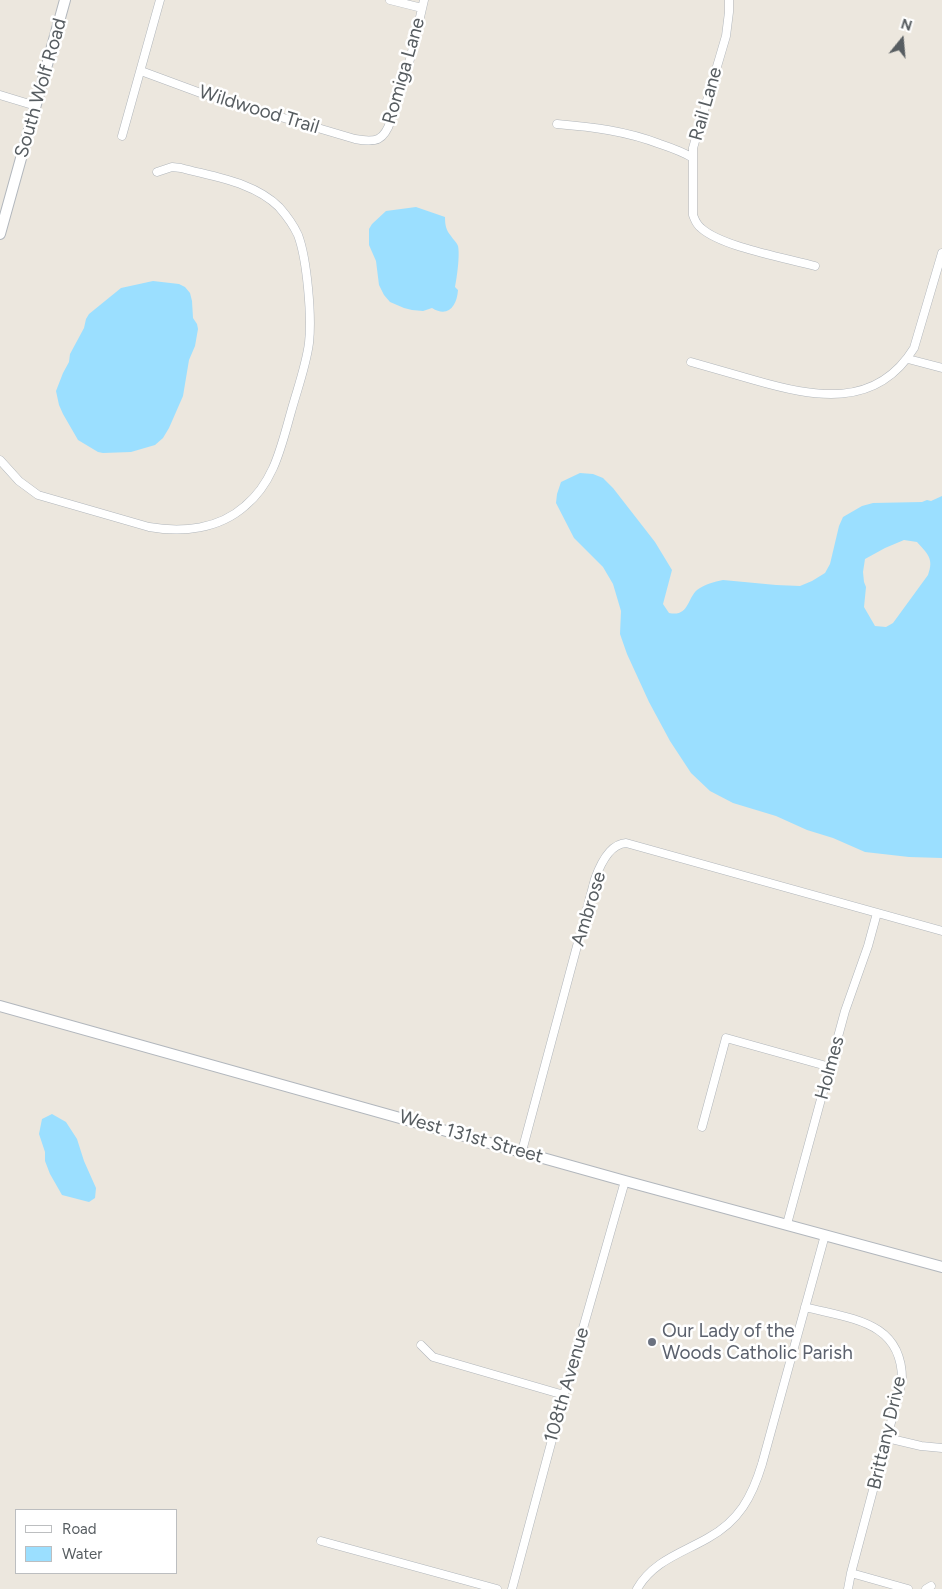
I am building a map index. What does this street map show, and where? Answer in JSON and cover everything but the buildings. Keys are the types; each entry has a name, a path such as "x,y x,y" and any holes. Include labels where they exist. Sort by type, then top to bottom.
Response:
{"street":[{"name":"South Wolf Road","path":"0,234 65,0"},
{"path":"122,136 160,0"},
{"path":"390,0 423,4"},
{"name":"Rail Lane","path":"557,124 605,128 638,137 693,158 693,148 726,36 730,12 729,0"},
{"name":"Romiga Lane","path":"379,139 387,130 394,111 415,42 423,4"},
{"name":"Wildwood Trail","path":"141,71 206,94 355,139 364,141 379,139"},
{"path":"0,95 36,106"},
{"path":"693,158 693,215 696,223 702,229 732,244 815,266"},
{"path":"0,460 19,481 38,495 164,530 201,528 226,519 247,505 268,480 280,453 309,344 310,313 304,256 298,236 294,227 279,207 271,200 242,184 181,168 157,172"},
{"path":"691,362 790,390 842,394 880,384 908,359 914,348 942,253"},
{"path":"908,359 942,368"},
{"name":"Ambrose","path":"522,1151 595,879 610,851 620,843 626,843 942,931"},
{"name":"Holmes","path":"787,1224 852,987 868,946 877,913"},
{"name":"West 131st Street","path":"0,1006 625,1181 942,1267"},
{"path":"702,1127 726,1038 830,1067"},
{"name":"108th Avenue","path":"512,1589 564,1395 625,1181"},
{"path":"636,1589 644,1577 662,1562 709,1537 729,1522 739,1512 752,1493 762,1464 825,1235"},
{"name":"Brittany Drive","path":"805,1307 865,1323 877,1329 893,1344 902,1367 902,1382 848,1589"},
{"path":"421,1345 433,1357 564,1395"},
{"path":"887,1438 921,1446 942,1448"},
{"path":"321,1541 497,1589"},
{"path":"851,1573 908,1589"}],"water":[{"path":"416,207 445,217 449,234 458,246 455,287 458,290 457,296 454,305 447,311 438,311 432,308 423,311 404,308 390,302 379,285 376,261 369,245 369,229 386,211"},
{"path":"153,281 179,284 190,293 193,318 198,329 195,346 189,360 183,396 169,428 163,438 155,445 131,452 98,452 78,440 63,414 56,391 69,362 70,354 89,314 121,288"},
{"path":"580,473 593,474 603,478 613,488 655,542 672,570 663,604 669,613 676,614 684,610 697,590 723,580 800,586 812,581 825,573 830,564 843,517 862,506 873,503 922,502 931,501 942,496 942,858 909,857 865,852 776,816 733,803 710,791 691,773 670,741 649,702 627,654 620,634 621,611 613,584 603,567 574,538 556,503 561,482","holes":["904,540 917,542 929,557 930,569 928,575 893,623 886,627 875,626 864,607 866,587 863,572 865,559"]},
{"path":"52,1114 66,1122 77,1139 96,1188 95,1198 89,1202 62,1195 50,1174 39,1134 42,1119"}],"place":[{"name":"Our Lady of the Woods Catholic Parish","path":"652,1342"}]}
